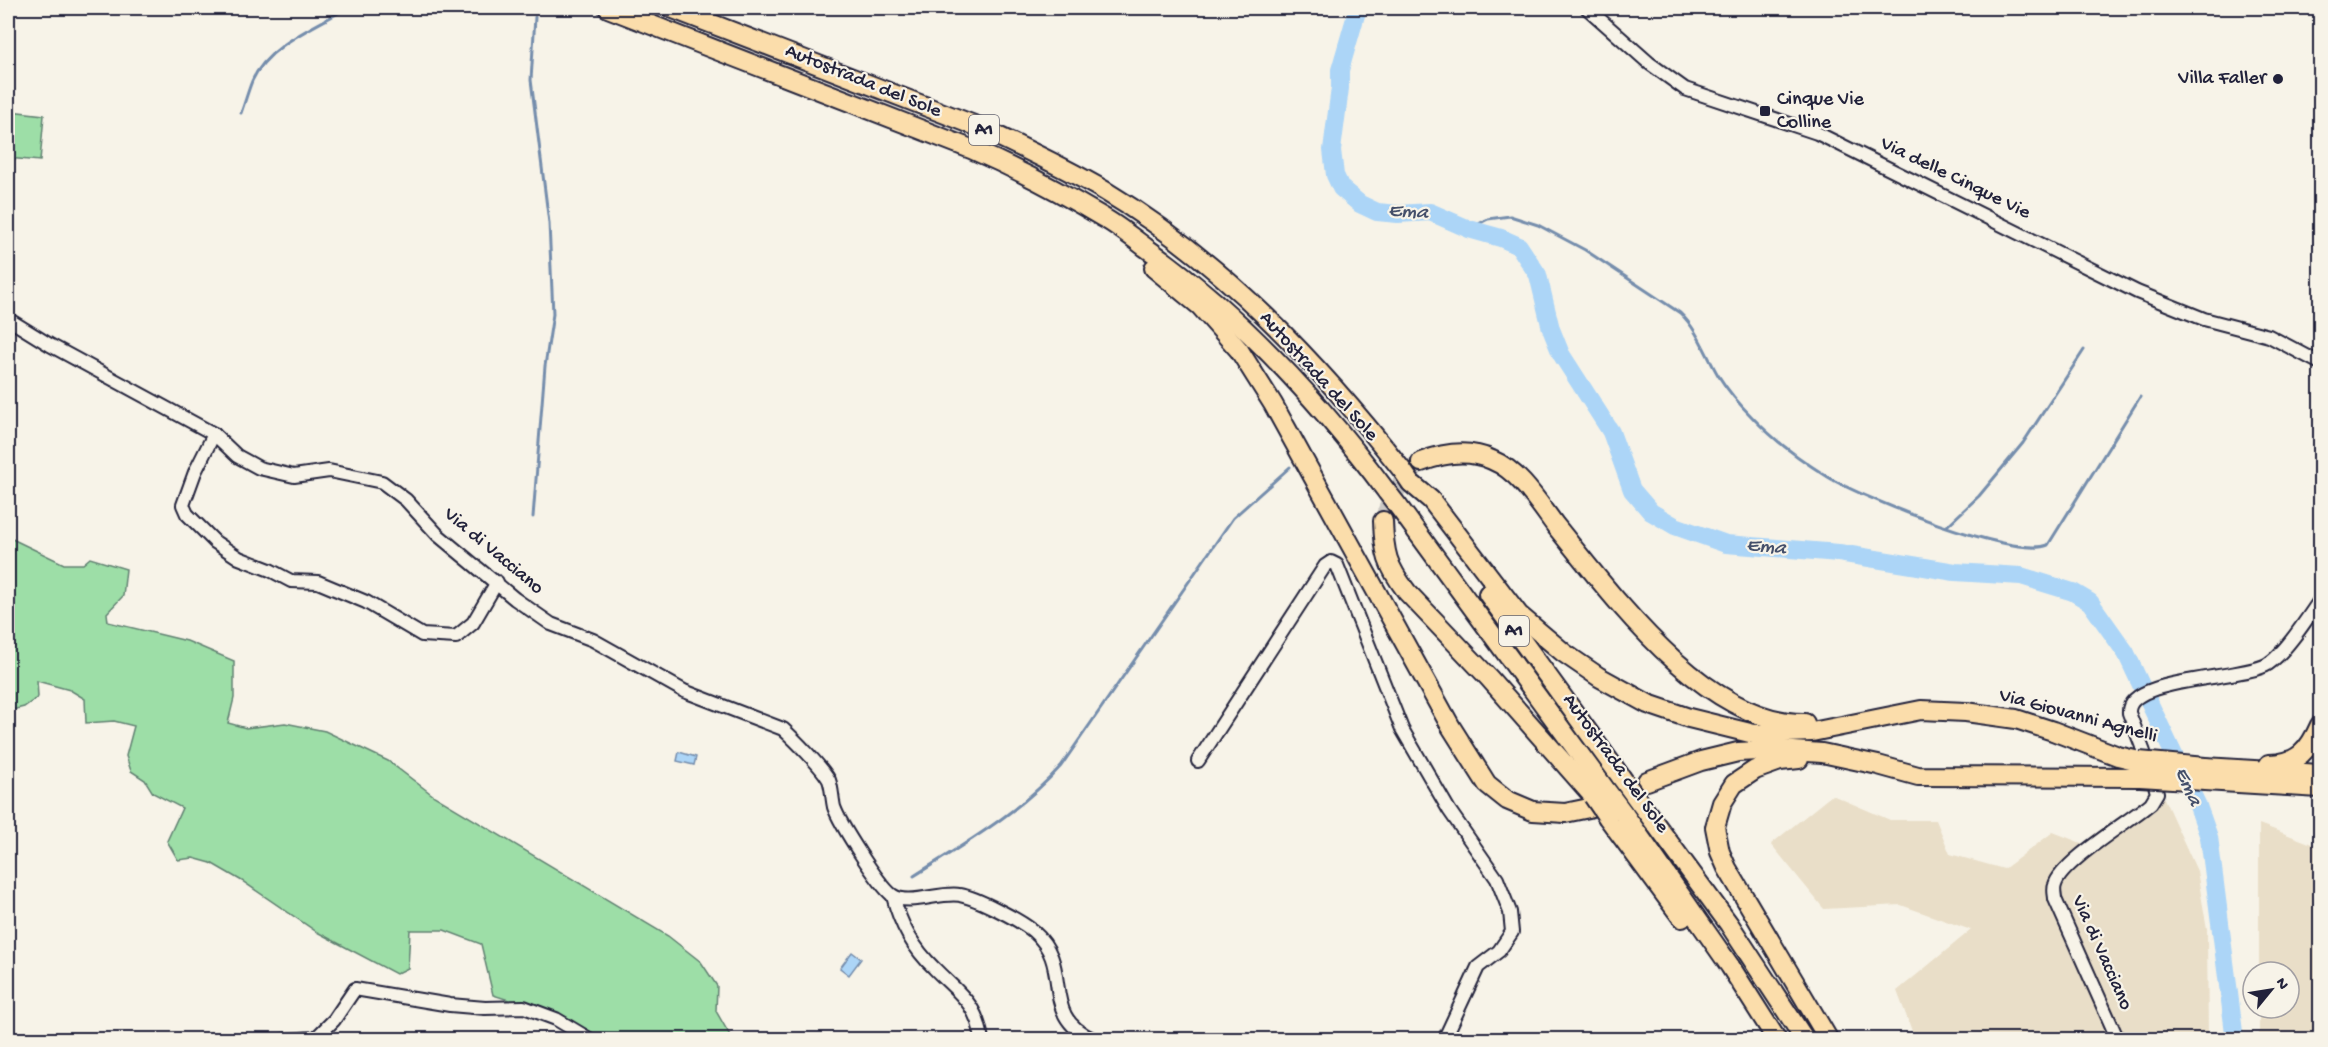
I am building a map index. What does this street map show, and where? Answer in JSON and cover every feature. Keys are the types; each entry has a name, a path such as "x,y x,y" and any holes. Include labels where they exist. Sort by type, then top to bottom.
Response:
{"highway":[{"name":"Autostrada del Sole","path":"608,8 971,149 1020,171 1106,219 1183,275 1226,310 1321,409 1356,451 1392,499 1596,798 1616,816 1730,966 1777,1040"},
{"name":"Autostrada del Sole","path":"671,8 979,128 1027,150 1106,192 1197,256 1263,314 1364,421 1407,476 1509,623 1729,924 1805,1040"},
{"path":"1056,191 1193,300 1239,350 1273,404 1451,727 1487,784 1507,800 1533,811 1552,814 1565,813 1596,798 1402,585 1386,556 1383,521"},
{"path":"1421,462 1452,453 1471,454 1492,460 1514,474 1605,586 1652,639 1693,676 1734,704 1766,719 1800,723 1864,723"},
{"path":"1407,476 1431,500 1519,615 1564,653 1599,677 1648,704 1689,718 1754,734 1812,732 1864,723"},
{"name":"Via Giovanni Agnelli","path":"1864,723 1921,710 1966,712 2016,719 2118,756 2145,769"},
{"path":"2226,768 2277,764 2298,757 2311,745 2320,725"},
{"path":"1647,782 1701,760 1738,752 1779,750 1822,753 1844,758"},
{"path":"1829,1040 1727,868 1720,852 1715,827 1722,803 1734,784 1755,770 1792,759 1844,758"},
{"name":"Via Giovanni Agnelli","path":"1844,758 1918,776 1966,778 2145,769 2205,774 2249,784 2320,788"},
{"name":"Via Giovanni Agnelli","path":"2205,774 2226,768 2320,774"},
{"path":"2249,784 2320,800"}],"street":[{"name":"Via delle Cinque Vie","path":"1587,8 1649,63 1685,88 1817,133 2137,292 2204,319 2269,336 2320,363"},
{"name":"Via di Vacciano","path":"8,319 50,345 214,434 237,456 259,468 294,476 329,471 382,482 406,500 438,536 515,599 551,624 593,640 684,691 783,729 829,780 835,807 845,827 882,884 893,896 909,938 934,969 950,982 972,1007 981,1040"},
{"path":"214,434 195,472 183,505 187,514 215,542 239,558 291,581 318,582 366,602 422,635 456,637 472,623 497,582"},
{"path":"1198,761 1325,566 1331,562 1338,565 1402,729 1449,810 1497,879 1510,912 1512,932 1499,951 1478,967 1444,1040"},
{"path":"2145,769 2128,707 2140,695 2157,687 2262,667 2274,659 2320,600"},
{"name":"Via di Vacciano","path":"2118,1040 2055,899 2054,886 2061,874 2077,858 2151,803 2157,793 2145,769"},
{"path":"893,896 904,899 959,894 989,905 1033,931 1052,954 1057,974 1059,1005 1069,1023 1079,1033 1095,1040"},
{"path":"284,1039 316,1038 334,1020 355,989 450,1005 485,1008 524,1007 556,1019 591,1040"}],"shaded area":[{"path":"2161,792 2197,871 2207,929 2208,1039 1915,1039 1897,991 1971,930 1901,905 1824,909 1771,844 1832,795 1890,820 1936,820 1950,854 2004,869 2053,832 2084,844"},
{"path":"2259,824 2320,847 2320,1039 2259,1039 2259,1020 2301,1020 2301,960 2259,960"}],"green space":[{"path":"10,111 44,115 40,161 8,158"},
{"path":"8,537 64,564 83,564 90,558 126,569 123,596 107,613 108,622 187,641 234,661 234,698 228,723 246,728 285,723 325,731 388,761 434,796 668,936 701,962 717,986 716,1011 732,1039 581,1039 548,1012 493,995 481,944 444,930 410,930 408,968 396,974 317,932 242,881 211,863 193,858 178,860 167,841 182,808 153,793 145,780 131,771 126,756 134,726 114,721 86,723 85,699 70,690 37,681 38,697 24,707 8,711"}],"water":[{"path":"679,752 696,757 694,765 677,761"},
{"path":"852,952 861,959 849,975 840,968"}],"waterway":[{"path":"241,113 252,81 259,68 269,57 294,38 347,8"},
{"name":"Ema","path":"1358,8 1340,70 1332,150 1335,175 1341,188 1360,204 1377,212 1398,214 1430,212 1469,229 1519,246 1538,275 1551,329 1561,354 1611,432 1632,490 1651,512 1675,526 1726,544 1839,553 1955,572 2021,576 2073,592 2090,602 2126,653 2198,806 2209,837 2235,1040"},
{"path":"533,517 545,366 553,314 549,223 531,80 535,17"},
{"path":"1469,229 1488,219 1510,216 1538,225 1585,250 1680,313 1692,327 1718,375 1739,403 1770,434 1808,464 1846,487 1938,524 1972,535 2030,547 2048,545 2140,397"},
{"path":"1947,526 1979,496 2023,443 2084,350"},
{"path":"914,876 973,839 1010,812 1045,783 1061,766 1233,518 1290,467"}],"tunnel":[{"path":"1383,521 1398,489 1421,462"}],"place":[{"name":"Villa Faller","path":"2278,79"},
{"name":"Cinque Vie Colline","path":"1765,111"}]}
